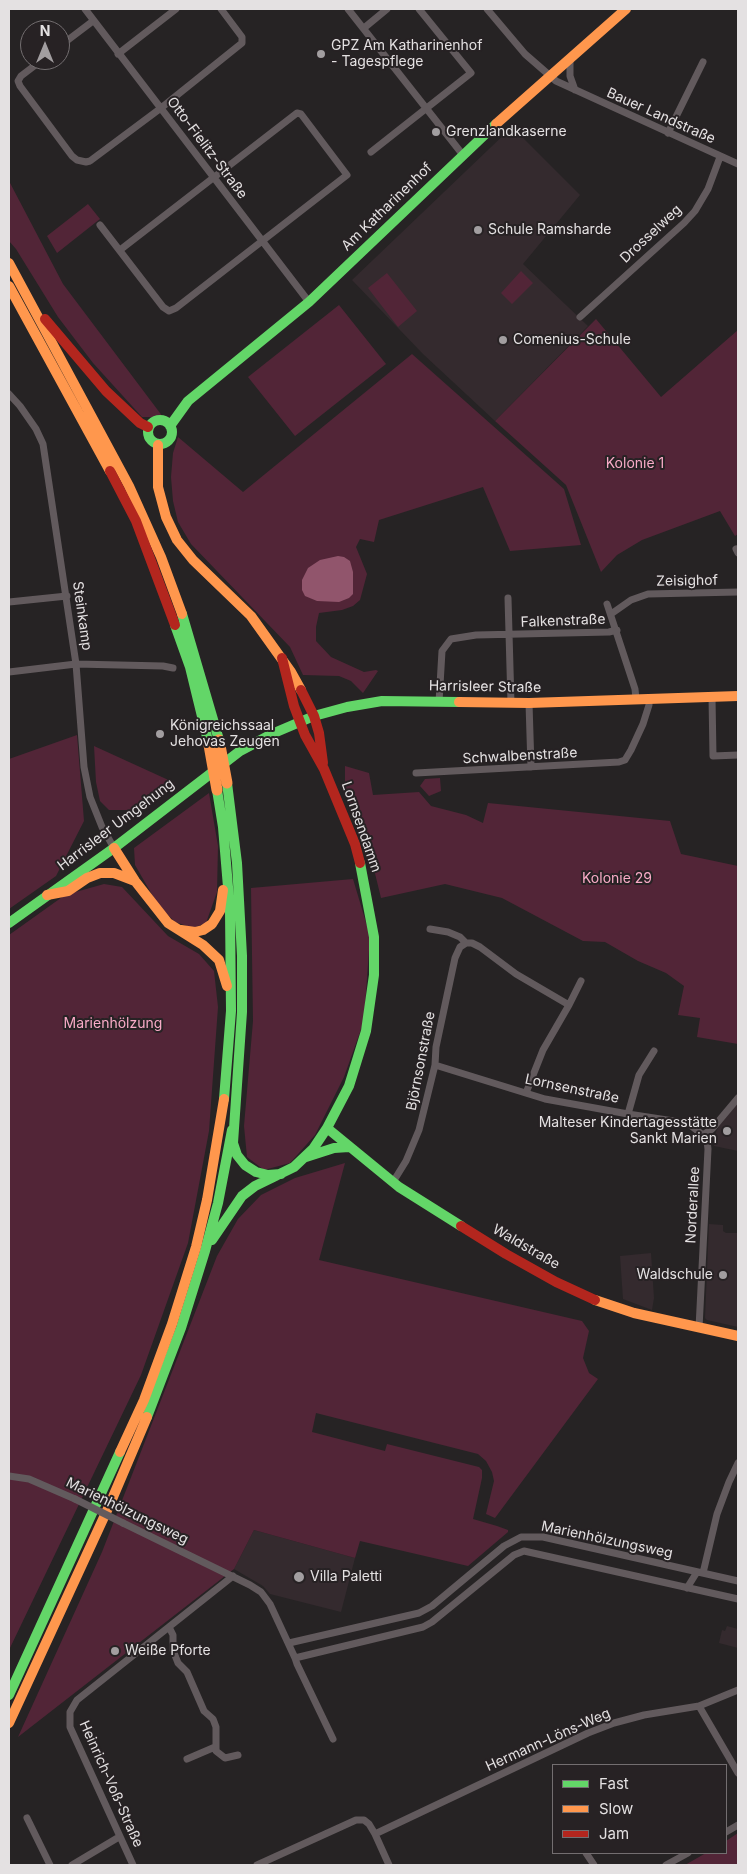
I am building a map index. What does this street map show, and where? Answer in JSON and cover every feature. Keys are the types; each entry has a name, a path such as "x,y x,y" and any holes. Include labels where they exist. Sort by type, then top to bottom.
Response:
{"main road":[{"name":"Am Katharinenhof","path":"158,445 166,443 171,437 170,426 188,401 309,302 520,101 550,77 626,9"},
{"path":"9,263 129,486 161,557 190,636 214,743 237,864 242,956 242,1012 232,1130 218,1203 205,1250 181,1328 152,1406 110,1504 9,1722"},
{"path":"9,286 136,521 190,668 214,743"},
{"path":"27,298 106,391 140,423 148,427"},
{"path":"148,427 154,421 161,420 170,426"},
{"path":"148,427 149,438 158,445 160,502 178,540 193,560 251,616 282,658 314,716"},
{"path":"282,658 300,721"},
{"name":"Harrisleer Straße","path":"240,751 300,721 346,707 382,700 529,703 738,696"},
{"name":"Lornsendamm","path":"314,716 319,733 324,769"},
{"name":"Lornsendamm","path":"300,721 305,735 324,769 346,822 362,869 374,937 374,975 366,1031 359,1058 349,1086 328,1128 306,1157"},
{"name":"Harrisleer Umgehung","path":"9,923 114,848 240,751"},
{"path":"9,1695 144,1400 172,1324 196,1247 209,1190 223,1112 231,1011 230,911 222,786"},
{"path":"114,848 135,881 168,923 203,945 219,960 227,980 231,1011"},
{"path":"178,930 194,932 203,930 212,924 220,911 226,857"},
{"path":"47,895 68,891 87,878 100,873 114,873 135,881"},
{"name":"Waldstraße","path":"328,1128 393,1182 506,1254 581,1294 634,1314 738,1336"},
{"path":"232,1130 233,1143 237,1155 245,1165 256,1172 268,1175 281,1174"},
{"path":"205,1250 242,1196 255,1186 294,1167 306,1157 334,1148 349,1147"}],"street":[{"name":"Otto-Fielitz-Straße","path":"85,9 309,302"},
{"path":"118,54 176,9"},
{"path":"29,70 18,81 20,86 72,156 81,162 90,161 242,43 242,37 220,9"},
{"path":"348,9 463,155"},
{"path":"364,28 387,9"},
{"path":"372,152 471,72 419,9"},
{"name":"Bauer Landstraße","path":"487,9 515,44 550,77 738,164"},
{"path":"70,38 93,21"},
{"path":"570,59 570,76 575,90"},
{"path":"668,133 703,62"},
{"path":"100,224 163,307 168,310 176,308 347,174 301,114 297,113 120,250"},
{"name":"Drosselweg","path":"580,317 695,211 708,189 720,156"},
{"name":"Steinkamp","path":"9,394 36,429 43,444 76,664 84,767 90,797 102,827 114,848"},
{"name":"Zeisighof","path":"611,614 631,600 648,594 738,592"},
{"path":"9,602 67,596"},
{"path":"508,598 511,703"},
{"path":"607,604 617,630 635,689 636,699"},
{"name":"Falkenstraße","path":"439,702 440,660 442,651 451,639 469,636 610,632 617,630"},
{"path":"9,672 76,664 163,666 173,668"},
{"path":"712,697 713,756 738,755"},
{"name":"Schwalbenstraße","path":"416,773 614,764 625,760 643,724 649,705 649,698"},
{"path":"529,703 531,767"},
{"path":"430,929 448,932 460,937 466,943 472,943 480,947 516,974 569,1005"},
{"name":"Björnsonstraße","path":"393,1182 406,1161 419,1130 435,1065 436,1047 455,958 460,947 466,943"},
{"path":"526,1093 543,1050 581,982"},
{"path":"628,1114 640,1074 654,1051"},
{"name":"Lornsenstraße","path":"435,1065 559,1102 680,1122 690,1125 703,1135"},
{"path":"703,1135 712,1129 738,1098"},
{"name":"Norderallee","path":"699,1328 708,1149 703,1135"},
{"path":"687,1588 700,1573 717,1514 738,1463"},
{"name":"Marienhölzungsweg","path":"9,1476 30,1479 233,1576 261,1592 270,1604 333,1739"},
{"name":"Marienhölzungsweg","path":"512,1541 521,1537 543,1538 738,1582"},
{"path":"289,1643 419,1613 432,1606 512,1541 518,1553 432,1622 423,1627 296,1658"},
{"name":"Marienhölzungsweg","path":"518,1553 524,1551 531,1552 738,1598"},
{"path":"233,1576 169,1627 173,1635 173,1650 178,1663 187,1672 204,1712 213,1720 216,1726 218,1732 216,1751 224,1758 238,1755"},
{"name":"Heinrich-Voß-Straße","path":"133,1865 70,1727 70,1712 77,1700 169,1627"},
{"name":"Hermann-Löns-Weg","path":"375,1834 588,1733 614,1723 644,1715 699,1706 738,1690"},
{"path":"699,1706 738,1773"},
{"path":"187,1759 215,1747"},
{"path":"27,1818 50,1865"},
{"path":"260,1865 356,1820 364,1820 369,1824 389,1865"},
{"path":"727,1831 738,1825"},
{"path":"72,1865 119,1836"},
{"path":"587,1854 594,1865"},
{"path":"666,1865 683,1854"}],"shaded area":[{"name":"Schule Ramsharde","path":"512,127 580,195 523,264 588,326 495,421 423,354 352,280"},
{"path":"338,556 350,561 353,572 353,594 339,602 317,601 305,596 302,590 302,580 308,568 320,560"},
{"name":"Malteser Kindertagesstätte Sankt Marien","path":"738,1103 738,1151 714,1146 714,1136 719,1126"},
{"name":"Waldschule","path":"709,1224 723,1225 723,1231 726,1233 737,1233 738,1231 738,1327 705,1318"},
{"path":"651,1253 654,1298 652,1310 623,1299 620,1256"},
{"name":"Villa Paletti","path":"254,1530 355,1558 341,1612 270,1594 263,1586 234,1569"},
{"path":"727,1626 738,1629 738,1648 719,1643 722,1630 725,1631"}],"green space":[{"path":"9,181 63,284 163,417 142,417 93,363 58,317 16,249 9,241"},
{"path":"88,204 100,219 57,253 47,236"},
{"path":"521,271 533,283 512,304 501,293"},
{"path":"387,273 417,311 398,327 368,288"},
{"path":"339,305 386,364 295,436 248,377"},
{"name":"Kolonie 1","path":"596,319 661,397 738,330 738,534 735,536 720,511 642,540 617,555 601,572 566,485 495,421"},
{"path":"412,354 564,489 581,545 510,551 483,487 379,520 374,542 360,539 356,547 367,574 360,600 353,606 342,610 319,613 316,627 316,641 331,657 364,672 378,671 363,693 351,681 339,676 303,675 290,647 191,544 178,522 173,501 171,477 173,453 178,437 243,492"},
{"path":"77,735 84,821 56,876 9,909 9,759"},
{"path":"94,746 175,783 141,810 109,810 100,801 96,782"},
{"name":"Kolonie 29","path":"345,766 369,773 373,795 419,792 431,806 466,815 483,823 488,803 670,821 681,854 738,866 738,1044 697,1037 700,1018 678,1015 684,986 666,973 638,961 605,942 583,941 502,898 445,884 381,898 372,861 347,796"},
{"path":"440,778 441,791 429,796 420,786 425,779"},
{"path":"209,793 218,846 217,892 206,923 193,928 175,922 158,905 135,865 134,848"},
{"path":"353,879 370,936 364,1021 344,1077 315,1135 290,1163 264,1170 247,1157 244,1126 253,1021 251,888"},
{"name":"Marienhölzung","path":"104,884 122,887 168,936 199,954 214,971 218,1007 209,1131 188,1243 141,1375 9,1650 9,935 65,895"},
{"path":"345,1163 319,1260 582,1321 589,1331 583,1358 589,1373 598,1379 495,1518 486,1514 494,1481 492,1472 486,1461 478,1454 316,1413 312,1432 385,1451 387,1444 479,1467 482,1470 482,1478 473,1519 508,1530 508,1532 468,1566 360,1541 355,1558 254,1530 234,1569 18,1737 102,1552 217,1256 238,1219 261,1195 295,1178"},
{"path":"738,1833 738,1865 685,1865 704,1854 727,1854 727,1840"}],"traffic: fast":[{"path":"170,426 188,401 309,302 496,124"},
{"path":"160,420 169,423 172,432 169,441 160,444 151,441 148,432 151,423 160,420"},
{"path":"182,614 219,740"},
{"path":"175,625 190,667 209,745"},
{"path":"9,923 114,848 240,751 274,733 314,716 347,707 382,701 459,702"},
{"path":"227,783 237,863 242,956 242,1012 233,1143 237,1155 245,1165 256,1172 268,1175 281,1174"},
{"path":"217,790 223,827 230,911 231,1011 224,1099"},
{"path":"360,863 374,937 374,975 366,1031 349,1086 327,1128 399,1187 461,1226"},
{"path":"212,1240 242,1196 255,1186 294,1167 313,1149 327,1128"},
{"path":"147,1417 181,1328 205,1251 218,1203 232,1130"},
{"path":"306,1157 334,1148 349,1147"},
{"path":"9,1695 120,1452"}],"traffic: slow":[{"path":"496,124 626,9"},
{"path":"9,263 129,486 161,557 182,614"},
{"path":"9,286 110,471"},
{"path":"158,445 158,487 166,517 177,540 193,560 251,616 291,672 301,690"},
{"path":"459,702 529,703 738,696"},
{"path":"219,740 227,783"},
{"path":"209,745 217,790"},
{"path":"114,848 135,881 168,923 203,945 219,960 227,986"},
{"path":"47,895 68,891 87,878 100,873 114,873 135,881"},
{"path":"181,930 195,932 203,930 212,924 220,911 223,890"},
{"path":"120,1452 144,1400 172,1324 196,1247 207,1200 224,1099"},
{"path":"595,1300 634,1313 738,1336"},
{"path":"9,1723 110,1504 147,1417"}],"traffic: jam":[{"path":"45,319 106,391 140,423 148,427"},
{"path":"110,471 136,521 175,625"},
{"path":"282,658 294,706 305,735 324,769 355,844 360,863"},
{"path":"301,690 314,716 319,733 323,763"},
{"path":"461,1226 556,1282 595,1300"}],"place":[{"name":"GPZ Am Katharinenhof - Tagespflege","path":"321,54"},
{"name":"Grenzlandkaserne","path":"436,132"},
{"name":"Schule Ramsharde","path":"478,230"},
{"name":"Comenius-Schule","path":"503,340"},
{"name":"Königreichssaal Jehovas Zeugen","path":"160,734"},
{"name":"Malteser Kindertagesstätte Sankt Marien","path":"727,1131"},
{"name":"Waldschule","path":"723,1275"},
{"name":"Villa Paletti","path":"299,1577"},
{"name":"Weiße Pforte","path":"115,1651"}]}
